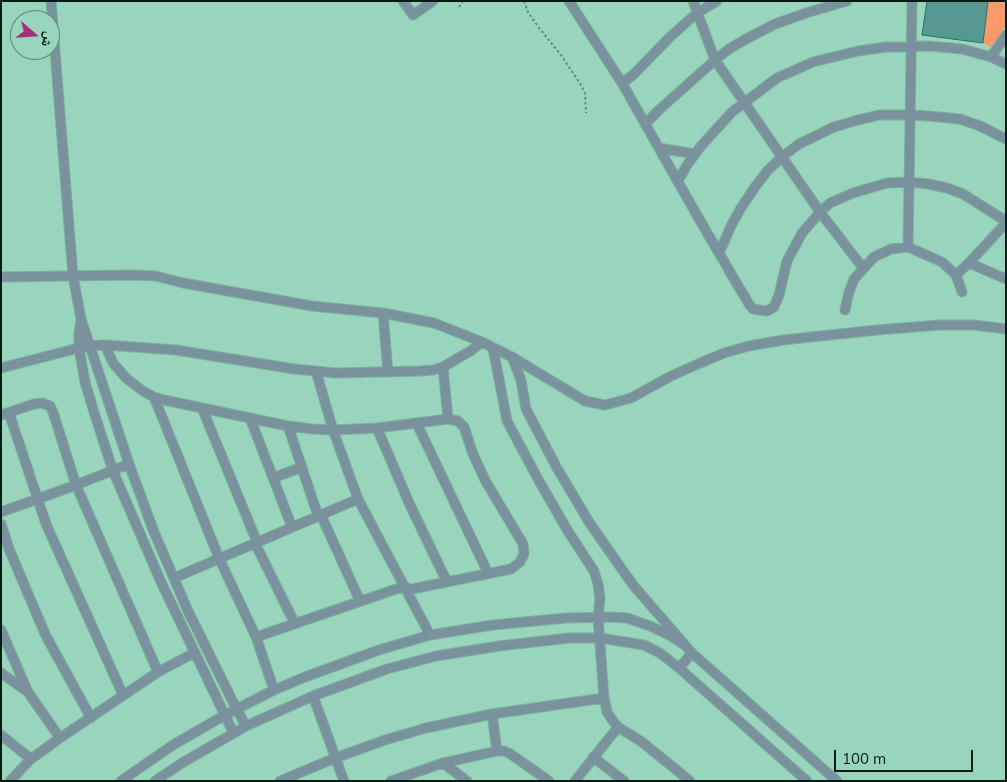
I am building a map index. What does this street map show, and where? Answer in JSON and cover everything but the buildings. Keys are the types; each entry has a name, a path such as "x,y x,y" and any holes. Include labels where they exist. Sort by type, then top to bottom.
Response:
{"street":[{"path":"51,1 73,276 81,319 129,464 154,532 188,611 246,726"},
{"path":"403,1 413,14 433,1"},
{"path":"569,1 622,83 746,300 753,308 764,312 771,310 776,303 787,261 802,233 820,212 830,203 887,183 909,182 947,188 963,194 1006,222 969,263 956,274"},
{"path":"693,1 715,60 820,212 863,268"},
{"path":"622,83 697,13 717,1"},
{"path":"645,124 729,49 760,31 824,4 847,1"},
{"path":"908,247 912,1"},
{"path":"991,57 1006,35"},
{"path":"678,181 701,146 732,112 777,78 813,62 858,51 886,47 929,46 962,49 991,57 1006,64"},
{"path":"719,253 732,224 768,170 800,144 834,127 879,115 911,115 960,119 980,126 1006,139"},
{"path":"659,148 695,154"},
{"path":"846,310 849,292 854,279 874,257 891,249 908,247 942,262 956,274 962,292"},
{"path":"969,263 1006,280"},
{"path":"1,277 156,276 184,283 312,306 383,313 434,323 482,342 585,400 605,405 631,398 671,376 698,364 724,353 749,346 783,340 940,325 974,325 1006,329"},
{"path":"383,313 388,372"},
{"path":"81,319 79,348 87,389 113,471 194,653 233,732"},
{"path":"1,368 79,348 105,345 176,350 294,369 336,373 420,371 443,367 482,342"},
{"path":"105,345 113,363 126,378 143,391 164,400 288,426 313,429 377,428 448,420 458,421 464,427 473,454 485,480 523,544 524,554 522,559 511,569 406,588 360,601 256,637"},
{"path":"493,348 507,421 565,526 594,571 600,598 598,617 604,698 607,712 618,727 642,742 690,781"},
{"path":"512,358 521,380 526,409 557,468 589,522 633,585 692,653 837,781"},
{"path":"443,367 448,420"},
{"path":"316,371 333,430 358,499 430,635"},
{"path":"154,397 219,558 256,637 274,690"},
{"path":"123,695 46,524 5,414 34,404 50,406 76,485 158,672"},
{"path":"202,408 256,543 295,624"},
{"path":"250,418 292,527"},
{"path":"417,424 488,573"},
{"path":"288,426 320,516 360,601"},
{"path":"377,428 410,505 447,582"},
{"path":"1,512 129,464"},
{"path":"273,478 302,467"},
{"path":"174,578 358,499"},
{"path":"1,524 5,552 46,636 91,718"},
{"path":"156,570 168,564"},
{"path":"121,781 173,745 236,708 274,690 379,650 430,635 493,625 566,618 627,618 650,626 686,646"},
{"path":"1,630 28,692 60,738"},
{"path":"154,781 233,732 313,696 387,669 436,656 499,646 569,638 600,638 644,645 660,653 807,781"},
{"path":"10,781 32,759 60,738 158,672 194,653"},
{"path":"679,668 692,653"},
{"path":"1,673 28,692"},
{"path":"313,696 344,781"},
{"path":"280,781 335,758 426,728 492,714 604,698"},
{"path":"492,714 497,751"},
{"path":"575,781 618,727"},
{"path":"1,735 32,759"},
{"path":"391,781 443,763 504,751 549,781"},
{"path":"593,757 624,781"},
{"path":"443,763 467,781"}],"path":[{"path":"459,7 463,1"},
{"path":"524,1 528,12 538,28 565,61 581,85 585,93 586,113"}],"shaded area":[{"path":"988,1 1001,1 1006,6 1006,25 991,47 983,43"}]}
